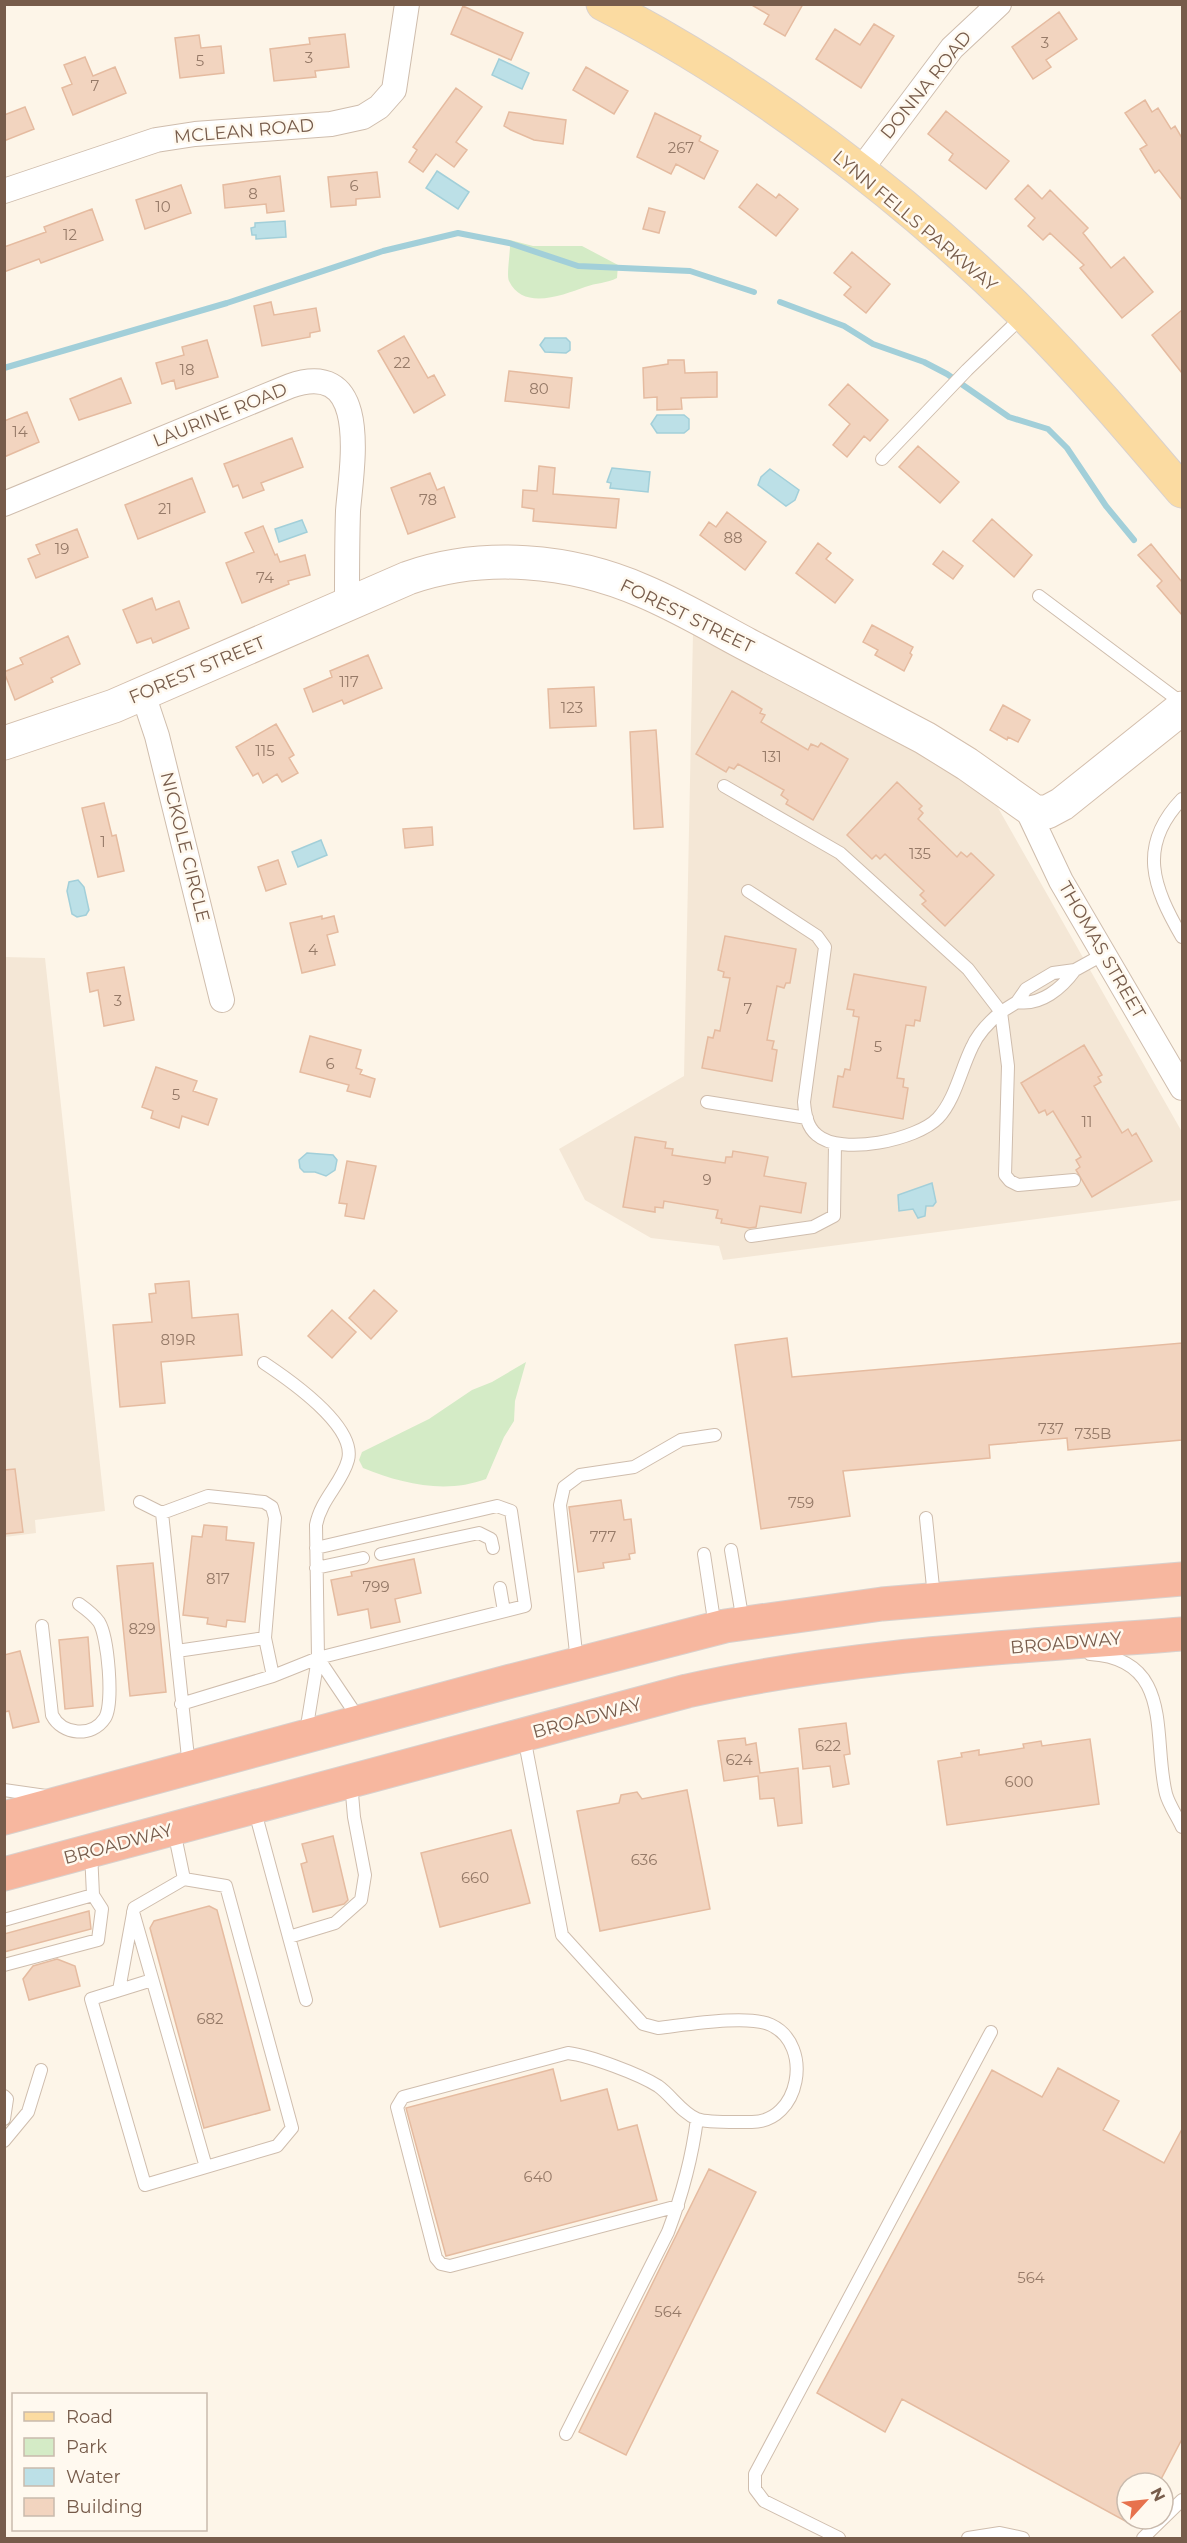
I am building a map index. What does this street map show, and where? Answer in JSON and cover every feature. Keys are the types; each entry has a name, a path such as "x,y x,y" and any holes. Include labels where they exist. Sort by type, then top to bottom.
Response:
{"highway":[{"path":"4,1818 577,1664 730,1626 934,1599 1182,1579"},
{"name":"BROADWAY","path":"4,1874 745,1678 869,1660 1182,1634"}],"main road":[{"name":"LYNN FELLS PARKWAY","path":"603,4 712,68 804,130 922,222 1024,315 1089,383 1182,491"}],"street":[{"name":"MCLEAN ROAD","path":"4,191 156,140 195,134 331,124 363,117 379,107 393,90 407,4"},
{"name":"DONNA ROAD","path":"859,172 952,48 999,4"},
{"name":"LAURINE ROAD","path":"4,504 290,386 304,382 321,383 334,390 345,403 354,433 348,510 347,603"},
{"name":"FOREST STREET","path":"4,743 143,694 347,603 431,570 483,562 548,566 620,582 666,602 925,738 976,770 1027,809"},
{"name":"NICKOLE CIRCLE","path":"143,694 157,736 222,1000"},
{"path":"1027,809 1038,813 1054,810 1182,708"},
{"name":"THOMAS STREET","path":"1027,809 1061,881 1182,1088"}],"lane":[{"path":"882,459 967,370 1024,315"},
{"path":"1039,596 1182,703"},
{"path":"724,786 840,853 968,969 1001,1011 1008,1066 1005,1174 1010,1181 1018,1185 1074,1180"},
{"path":"1182,799 1161,827 1152,857 1158,887 1182,937"},
{"path":"748,891 817,936 825,947 804,1102 807,1119 816,1135 835,1143 881,1143 921,1131 934,1122 944,1110 976,1038 1001,1011 1017,1002 1037,1001 1064,984 1075,970 1104,954"},
{"path":"707,1102 807,1119"},
{"path":"751,1236 813,1227 834,1216 835,1143"},
{"path":"264,1363 295,1384 335,1422 348,1443 348,1459 318,1511 316,1548 318,1658 305,1737"},
{"path":"577,1664 560,1505 564,1487 580,1475 634,1467 681,1440 715,1435"},
{"path":"140,1502 162,1514 208,1496 264,1502 272,1507 275,1518 265,1638 273,1676"},
{"path":"181,1704 273,1676 318,1658 525,1606 511,1511 497,1506 316,1548"},
{"path":"162,1514 189,1768"},
{"path":"926,1518 934,1599"},
{"path":"381,1554 479,1533 492,1539 493,1548"},
{"path":"730,1626 731,1550"},
{"path":"704,1554 730,1626"},
{"path":"316,1568 363,1558"},
{"path":"500,1588 504,1611"},
{"path":"42,1626 52,1715 58,1724 68,1730 92,1729 105,1718 110,1706 104,1639 100,1623 79,1604"},
{"path":"177,1651 265,1638"},
{"path":"996,1649 1102,1655 1122,1661 1138,1673 1152,1694 1158,1710 1166,1795 1182,1827"},
{"path":"318,1658 360,1722"},
{"path":"524,1736 562,1935 643,2024 658,2028 755,2020 780,2030 794,2049 798,2067 797,2078 790,2094 775,2115 757,2122 697,2119 657,2086 587,2057 568,2053 405,2096 397,2105 436,2258 443,2265 678,2206"},
{"path":"289,1937 335,1923 361,1900 365,1875 354,1817 351,1782"},
{"path":"4,1790 83,1797"},
{"path":"254,1807 306,2000"},
{"path":"174,1829 184,1879"},
{"path":"4,1965 98,1940 102,1909 93,1895 91,1851"},
{"path":"119,1990 133,1910 184,1879 226,1886 292,2128 277,2146 145,2185 91,1999 152,1980"},
{"path":"4,1920 93,1895"},
{"path":"133,1910 206,2167"},
{"path":"839,2538 764,2501 755,2489 755,2474 991,2032"},
{"path":"4,2141 28,2112 41,2070"},
{"path":"4,2096 7,2099 4,2119"},
{"path":"566,2434 678,2206 693,2149 697,2119"},
{"path":"1143,2538 1182,2500"},
{"path":"968,2538 1000,2533 1023,2538"}],"shaded area":[{"path":"693,633 916,750 968,782 997,806 1182,1132 1182,1200 723,1260 719,1246 651,1238 585,1200 559,1149 684,1076"},
{"path":"4,957 45,958 105,1511 35,1520 36,1533 5,1537"}],"green space":[{"path":"510,240 533,246 582,246 618,265 617,278 555,297 524,296 515,290 508,278"},
{"path":"526,1362 515,1401 514,1421 504,1437 486,1479 455,1486 424,1485 393,1479 363,1468 359,1460 362,1452 429,1419 472,1390 492,1382"}],"water":[{"path":"499,59 529,73 522,89 492,75"},
{"path":"437,171 469,192 458,209 426,188"},
{"path":"285,221 286,237 256,239 256,235 252,235 251,228 255,227 255,223"},
{"path":"545,338 566,338 570,342 570,350 566,353 545,352 540,345"},
{"path":"657,415 684,415 689,419 689,429 684,433 657,433 651,424"},
{"path":"612,468 650,472 648,492 610,488 611,483 607,482"},
{"path":"770,469 799,490 795,500 786,506 758,485 761,477"},
{"path":"302,520 307,532 279,542 275,529"},
{"path":"321,840 327,855 298,867 292,852"},
{"path":"78,880 84,887 89,910 86,915 77,917 72,914 67,891 69,882"},
{"path":"307,1153 333,1155 337,1160 335,1170 326,1176 315,1172 304,1172 300,1168 299,1160"},
{"path":"932,1183 936,1202 933,1206 926,1206 925,1216 918,1218 913,1209 899,1211 898,1195"}],"building":[{"path":"750,4 803,4 785,36 764,24 769,15"},
{"path":"463,6 523,33 511,60 451,34"},
{"path":"1059,12 1077,39 1046,60 1051,67 1033,79 1012,47"},
{"path":"874,24 894,36 861,88 816,59 835,29 860,45"},
{"path":"345,34 349,67 315,71 316,77 274,81 270,49 310,44 309,38"},
{"path":"199,35 201,48 221,46 224,73 180,78 175,38"},
{"path":"85,57 93,76 115,67 126,93 73,115 62,88 72,84 64,65"},
{"path":"586,67 628,91 614,114 573,90"},
{"path":"456,88 482,107 456,142 467,150 454,167 436,154 423,172 409,162 417,150 413,147"},
{"path":"1145,100 1152,112 1158,108 1171,129 1175,126 1182,138 1182,200 1159,170 1155,173 1140,149 1147,145 1125,113"},
{"path":"25,107 34,129 4,141 4,115"},
{"path":"946,111 1009,161 986,189 949,160 953,154 928,134"},
{"path":"509,112 566,120 563,144 534,140 504,126"},
{"path":"655,113 701,136 699,141 718,151 704,179 676,164 671,174 637,157"},
{"path":"377,172 380,197 356,199 356,205 331,207 328,177"},
{"path":"280,176 284,211 267,213 266,204 225,208 223,185"},
{"path":"757,184 776,198 779,194 798,209 776,236 739,207"},
{"path":"181,185 191,213 145,229 136,200"},
{"path":"1028,185 1042,199 1050,190 1088,228 1083,233 1111,268 1124,257 1153,292 1122,318 1080,268 1084,265 1050,233 1043,240 1028,226 1035,218 1015,199"},
{"path":"649,208 665,212 659,233 643,229"},
{"path":"92,209 103,240 41,263 39,259 4,272 4,247 46,232 44,227"},
{"path":"852,252 890,284 866,313 844,295 851,287 834,273"},
{"path":"271,302 274,315 316,308 320,331 310,333 310,337 262,346 254,306"},
{"path":"1182,310 1182,373 1152,335"},
{"path":"404,336 428,378 434,375 445,395 414,413 378,351"},
{"path":"207,340 218,377 176,389 174,380 162,384 156,363 184,355 182,347"},
{"path":"668,360 684,360 685,373 717,372 717,397 681,398 682,409 657,410 657,397 644,398 643,368 668,364"},
{"path":"509,371 572,378 569,408 505,401"},
{"path":"121,378 131,403 79,420 70,399"},
{"path":"848,384 888,420 870,441 864,436 847,457 833,445 850,424 829,405"},
{"path":"27,412 39,442 4,457 4,421"},
{"path":"292,438 303,467 261,483 264,490 243,498 238,485 233,487 224,464"},
{"path":"918,446 959,482 940,503 899,467"},
{"path":"539,466 555,468 553,494 619,499 616,528 533,521 534,509 522,507 523,490 537,491"},
{"path":"430,473 437,490 444,487 455,517 408,534 391,488"},
{"path":"192,478 205,512 138,539 125,505"},
{"path":"727,512 766,542 745,570 700,535 709,522 716,527"},
{"path":"992,519 1032,555 1014,577 973,541"},
{"path":"263,526 280,562 305,555 310,575 288,581 289,584 242,603 226,563 254,552 245,533"},
{"path":"77,529 88,557 36,578 28,559 40,554 36,545"},
{"path":"818,543 831,553 826,559 853,580 835,603 796,573"},
{"path":"1151,544 1182,582 1182,615 1157,586 1162,581 1138,555"},
{"path":"943,551 963,566 953,579 933,564"},
{"path":"152,598 156,610 179,601 189,628 153,643 151,638 137,643 123,610"},
{"path":"872,625 913,647 910,653 912,655 904,671 875,655 878,650 863,642"},
{"path":"68,636 80,664 51,678 53,682 15,700 4,672 23,664 20,658"},
{"path":"368,655 382,688 344,704 342,700 313,712 304,689 332,677 330,671"},
{"path":"594,687 596,726 550,728 548,689"},
{"path":"732,691 762,709 760,713 765,715 761,722 808,750 811,744 818,747 821,743 848,759 813,820 786,804 788,800 781,795 784,790 738,764 734,769 729,767 726,772 696,754"},
{"path":"1003,705 1030,720 1018,742 1008,737 1007,740 990,730"},
{"path":"276,724 294,755 289,758 298,773 282,782 277,774 263,783 258,773 253,776 236,747"},
{"path":"656,730 663,827 634,829 630,732"},
{"path":"897,782 922,806 919,809 923,813 918,819 957,857 961,852 967,857 971,853 994,875 945,926 922,904 926,901 920,895 924,891 885,854 880,859 876,855 872,859 847,835"},
{"path":"104,803 112,836 116,835 124,871 98,877 82,808"},
{"path":"432,827 433,845 405,848 403,829"},
{"path":"278,860 286,884 266,891 258,867"},
{"path":"322,916 322,919 334,916 338,932 327,935 335,965 302,973 290,923"},
{"path":"725,936 796,949 790,983 786,983 784,988 777,986 767,1040 774,1041 772,1049 777,1050 772,1081 702,1068 708,1037 713,1038 715,1030 720,1031 730,978 723,977 724,972 718,970"},
{"path":"124,967 134,1020 104,1026 98,990 90,992 87,973"},
{"path":"854,974 926,987 920,1021 915,1020 914,1026 906,1025 897,1078 904,1079 903,1087 908,1088 903,1119 833,1107 838,1076 843,1077 845,1069 850,1070 859,1017 853,1016 854,1010 847,1009"},
{"path":"310,1036 361,1050 356,1068 362,1070 360,1074 375,1079 370,1097 347,1091 349,1085 300,1072"},
{"path":"1084,1045 1102,1075 1098,1077 1101,1082 1094,1086 1122,1133 1128,1129 1132,1136 1136,1133 1152,1161 1092,1197 1076,1170 1080,1167 1076,1160 1081,1157 1053,1111 1047,1115 1045,1110 1039,1113 1021,1083"},
{"path":"156,1067 197,1081 193,1091 217,1099 208,1125 182,1116 179,1128 151,1118 153,1111 142,1107"},
{"path":"635,1137 666,1142 665,1148 673,1149 672,1155 725,1163 726,1157 732,1157 733,1151 768,1157 764,1176 806,1183 801,1213 760,1206 756,1227 749,1228 721,1223 722,1219 716,1218 718,1210 664,1201 663,1208 655,1207 655,1212 623,1207"},
{"path":"347,1161 376,1166 364,1219 345,1216 347,1204 339,1203"},
{"path":"189,1281 192,1318 238,1314 242,1355 161,1362 165,1403 120,1407 113,1325 152,1322 149,1294 156,1293 155,1284"},
{"path":"374,1290 397,1311 371,1339 349,1318"},
{"path":"332,1310 356,1332 332,1358 308,1336"},
{"path":"787,1338 792,1377 1182,1343 1182,1440 1068,1450 1067,1438 989,1445 990,1458 843,1471 850,1516 761,1529 735,1345"},
{"path":"15,1469 23,1532 4,1534 4,1470"},
{"path":"621,1500 624,1520 631,1519 635,1553 629,1554 630,1559 603,1563 604,1568 578,1572 569,1507"},
{"path":"204,1525 227,1527 226,1540 254,1543 245,1622 227,1620 226,1627 207,1624 208,1618 183,1615 192,1536 202,1537"},
{"path":"414,1559 421,1593 395,1599 400,1622 371,1628 368,1609 338,1615 331,1580 352,1576 351,1572"},
{"path":"153,1563 166,1692 130,1696 117,1566"},
{"path":"88,1637 93,1706 65,1709 59,1640"},
{"path":"20,1651 39,1722 13,1728 9,1711 4,1712 4,1655"},
{"path":"846,1723 850,1754 844,1755 849,1784 833,1787 830,1766 803,1769 799,1729"},
{"path":"745,1738 746,1745 756,1743 760,1773 798,1768 802,1823 778,1826 774,1798 760,1799 758,1776 724,1781 718,1741"},
{"path":"1090,1739 1099,1804 947,1825 938,1761 962,1757 961,1753 979,1750 979,1755 1024,1748 1023,1744 1041,1741 1042,1746"},
{"path":"687,1790 710,1909 600,1931 577,1811 619,1803 621,1795 637,1792 642,1799"},
{"path":"511,1830 530,1903 440,1927 421,1853"},
{"path":"333,1836 348,1900 344,1904 313,1912 301,1864 307,1862 302,1844"},
{"path":"209,1906 217,1910 270,2110 204,2128 150,1928 154,1921"},
{"path":"89,1911 91,1929 4,1952 4,1934"},
{"path":"57,1959 75,1966 80,1986 29,2000 23,1979 33,1966"},
{"path":"1058,2068 1119,2101 1103,2130 1164,2163 1182,2129 1182,2439 1165,2471 1115,2471 1115,2515 902,2399 885,2432 817,2393 992,2070 1042,2097"},
{"path":"553,2069 561,2101 607,2089 618,2130 637,2125 657,2200 446,2256 406,2108"},
{"path":"709,2169 756,2192 626,2455 579,2432"}],"waterway":[{"path":"4,368 227,303 383,251 458,233 509,243 578,266 690,271 754,292"},
{"path":"780,302 844,326 873,344 924,362 947,374 1009,417 1048,429 1067,448 1106,506 1134,540"}]}
